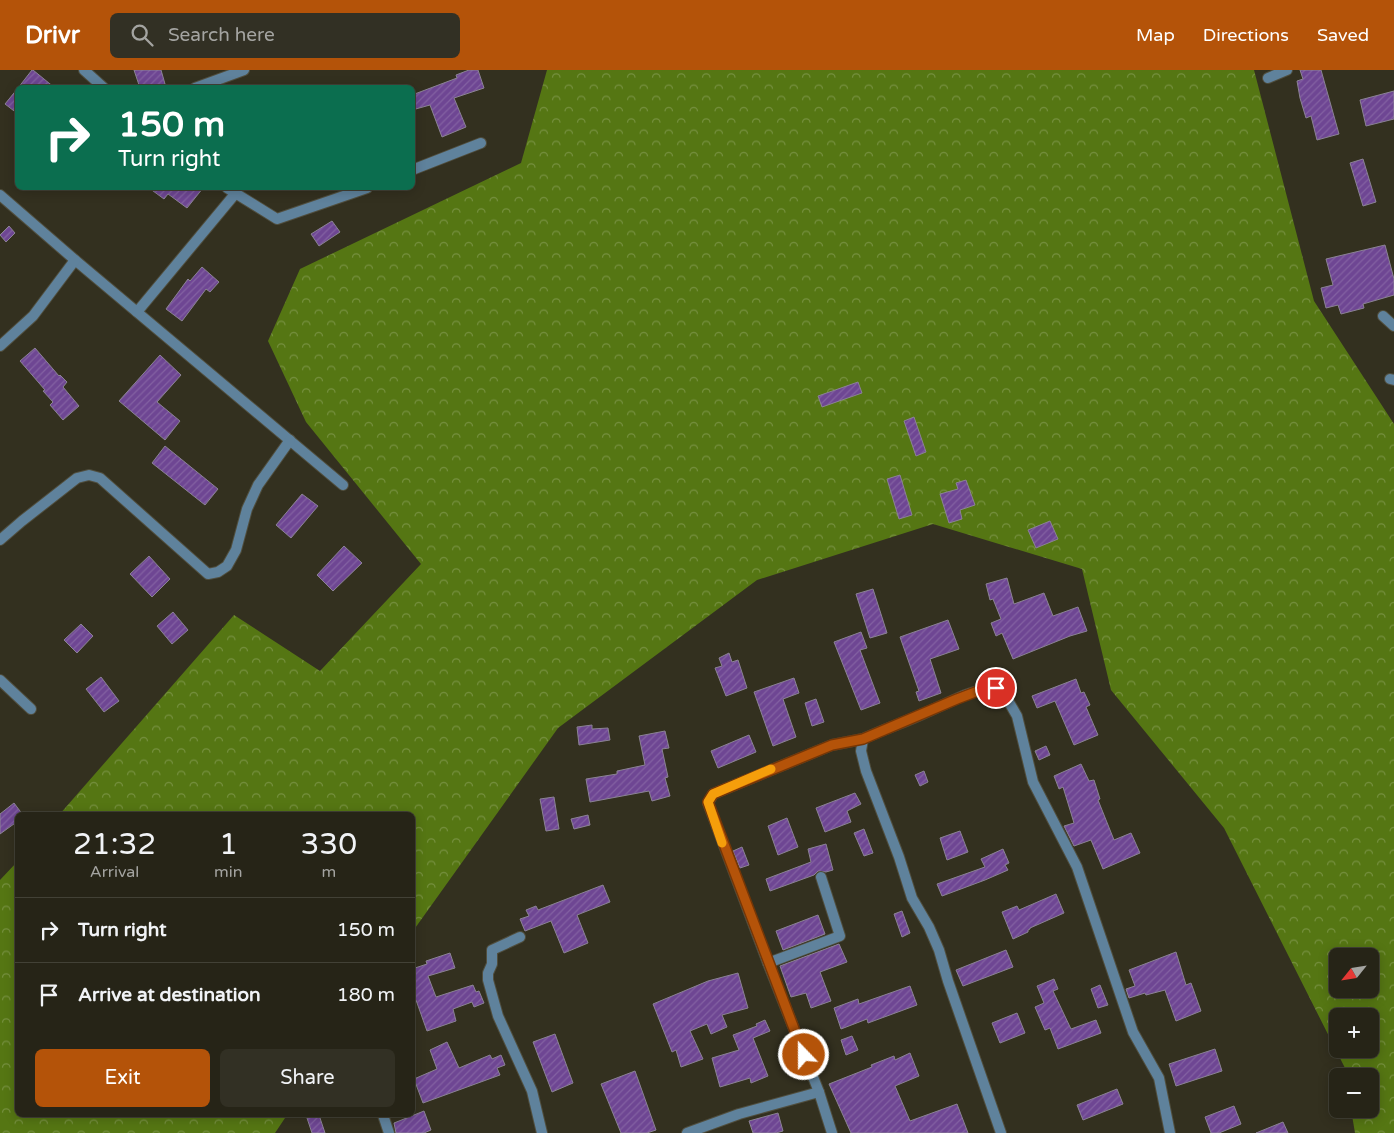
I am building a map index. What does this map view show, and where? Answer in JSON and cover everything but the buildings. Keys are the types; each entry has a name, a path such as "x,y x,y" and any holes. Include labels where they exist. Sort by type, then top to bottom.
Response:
{"street":[{"path":"84,70 101,85"},
{"path":"203,85 244,70"},
{"path":"1268,78 1287,70"},
{"path":"415,169 481,143"},
{"path":"137,312 231,191 277,219 361,190"},
{"path":"0,195 74,260 343,485"},
{"path":"0,346 33,316 74,260"},
{"path":"1383,316 1394,326"},
{"path":"0,540 22,520 77,478 89,475 100,478 208,574 218,572 227,566 236,550 247,509 258,485 290,440"},
{"path":"0,680 31,709"},
{"path":"832,1133 819,1092 768,963 708,802 713,794 785,763 832,745 863,739 957,699 986,688 996,688 1006,697 1017,716 1033,782 1077,867 1133,1032 1159,1078 1170,1133"},
{"path":"863,739 861,751 866,771 899,857 912,898 929,927 939,950 1000,1133"},
{"path":"768,963 840,936 821,877"},
{"path":"520,937 492,950 492,964 488,973 488,980 498,1016 532,1091 542,1133"},
{"path":"687,1133 738,1114 819,1092"},
{"path":"384,1117 389,1133"}],"green space":[{"path":"547,70 1254,70 1314,301 1394,424 1394,1133 1355,1133 1352,1118 1379,1118 1379,1068 1345,1068 1340,1058 1379,1058 1379,1008 1329,1008 1329,1036 1224,828 1111,690 1082,569 933,524 757,580 558,728 415,928 415,812 62,812 234,615 320,671 421,564 306,422 268,341 300,269 521,163"},
{"path":"15,864 15,1117 286,1117 275,1133 0,1133 0,880"}],"slow traffic":[{"path":"722,843 708,802 713,794 771,769"}],"route":[{"path":"804,1055 708,802 713,794 794,760 832,745 863,739 957,699 986,688 996,688"}]}
